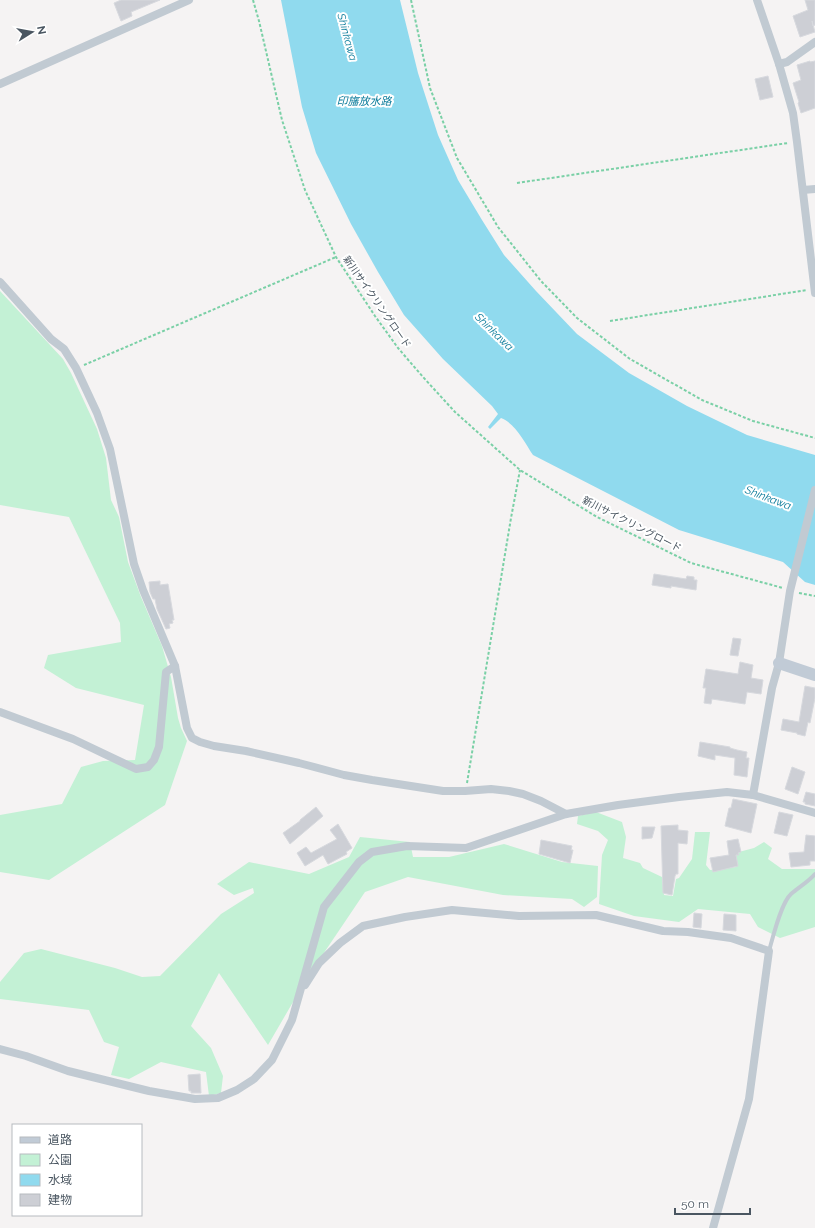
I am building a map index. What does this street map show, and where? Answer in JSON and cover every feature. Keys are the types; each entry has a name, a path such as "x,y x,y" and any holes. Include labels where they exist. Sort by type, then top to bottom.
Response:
{"street":[{"path":"0,84 189,0"},
{"path":"757,0 779,64 793,113 815,291"},
{"path":"779,64 787,62 815,42"},
{"path":"803,190 815,189"},
{"path":"0,282 51,339 64,349 76,368 97,413 110,449 134,564 143,590 175,666 187,728 192,738 214,746 299,763 344,775 443,790 465,791 491,789 509,791 523,794 541,801 566,814"},
{"path":"753,795 772,688 779,663 790,591 815,490"},
{"path":"779,663 815,675"},
{"path":"0,712 73,739 136,769 148,767 154,760 159,747 166,672 175,666"},
{"path":"0,1049 26,1056 68,1071 148,1091 195,1099 218,1098 237,1090 254,1079 272,1060 292,1020 324,907 359,862 372,852 407,846 466,848 566,814 618,805 727,792 753,795 815,813"},
{"path":"300,992 319,963 340,943 363,926 405,917 452,910 519,916 596,915 663,931 688,932 731,938 769,950 749,1099 713,1228"}],"lane":[{"path":"769,950 782,909 790,895 808,882 815,874"}],"path":[{"name":"新川サイクリングロード","path":"253,0 282,120 305,190 336,257 374,316 398,348 455,412 520,470 597,517 690,563 790,591 815,596"},
{"path":"411,0 430,88 457,158 498,226 541,281 577,318 637,363 702,400 753,421 815,438"},
{"path":"517,182 797,142"},
{"path":"76,368 336,257"},
{"path":"610,321 815,291"},
{"path":"465,791 520,470"}],"green space":[{"path":"0,291 63,359 97,429 106,458 111,500 119,517 128,562 162,646 171,677 178,718 187,741 165,805 49,880 0,872 0,815 62,804 81,767 103,761 135,760 144,705 76,688 44,668 48,655 121,642 120,623 69,517 0,505"},
{"path":"596,812 622,822 626,837 623,858 640,863 643,868 662,877 664,895 673,896 676,879 679,878 692,859 695,832 710,832 706,865 710,870 736,867 735,853 754,848 764,842 772,848 768,859 782,869 815,869 815,927 780,938 758,927 750,914 698,909 679,922 634,916 599,904 602,855 608,840 598,831 577,824 578,816"},
{"path":"360,837 410,842 413,857 449,857 504,844 562,862 598,866 597,897 584,907 572,899 503,895 408,877 365,892 307,978 268,1045 219,973 191,1026 211,1048 223,1076 221,1093 209,1096 206,1072 161,1062 129,1079 111,1075 119,1047 104,1042 89,1010 0,999 0,982 24,953 41,949 115,968 142,977 160,976 221,914 254,893 253,888 234,895 217,884 249,862 309,874 349,857"}],"water":[{"name":"印旛放水路","path":"281,0 400,0 418,73 438,135 458,180 504,255 536,291 577,334 629,373 687,406 747,435 815,455 815,585 805,582 783,562 679,530 533,455 511,424 501,418 490,429 488,427 498,414 492,406 443,359 404,315 351,224 316,153 302,107"}],"building":[{"path":"121,0 160,0 131,12 132,16 121,21 114,3"},
{"path":"805,0 815,0 815,25 813,26 815,32 800,37 793,16 808,10"},
{"path":"815,61 815,108 801,113 793,83 801,80 797,65"},
{"path":"768,76 773,97 760,100 755,79"},
{"path":"654,574 686,579 687,576 694,577 694,580 697,580 696,590 652,585"},
{"path":"160,581 160,585 168,584 174,620 172,620 173,623 169,624 170,628 166,629 157,609 155,599 153,599 150,592 149,582"},
{"path":"733,638 741,639 738,656 730,655"},
{"path":"740,662 753,665 751,678 763,680 761,694 747,692 745,704 712,699 711,704 704,703 706,688 703,688 706,669 738,674"},
{"path":"805,686 815,688 815,698 810,723 808,722 805,736 781,730 783,719 799,722"},
{"path":"700,742 730,747 747,752 746,758 749,758 747,777 734,775 735,758 715,755 715,760 698,756"},
{"path":"792,767 805,772 798,794 785,789"},
{"path":"806,792 815,794 815,806 805,804 805,802 803,802"},
{"path":"733,799 757,804 751,833 725,826 729,808 731,808"},
{"path":"316,807 323,816 290,844 283,833"},
{"path":"779,812 793,815 787,836 774,833"},
{"path":"338,824 352,848 346,852 347,854 328,864 323,855 305,866 297,853 306,847 311,853 337,839 330,830"},
{"path":"678,825 678,830 688,831 687,844 678,843 678,874 675,876 672,895 663,893 661,826"},
{"path":"642,827 655,827 652,838 642,839"},
{"path":"806,835 815,836 815,861 810,861 810,865 791,867 789,853 804,852"},
{"path":"738,839 741,852 738,853 739,855 736,855 738,866 713,872 710,858 729,855 727,841"},
{"path":"541,840 572,846 571,850 573,850 570,863 539,854"},
{"path":"694,913 702,914 701,928 693,927"},
{"path":"724,914 736,915 736,931 723,930"},
{"path":"200,1074 201,1093 191,1093 191,1091 189,1091 188,1075"}],"water label":[{"name":"Shinkawa","path":"347,37"},
{"name":"Shinkawa","path":"494,332"},
{"name":"Shinkawa","path":"768,498"}]}
